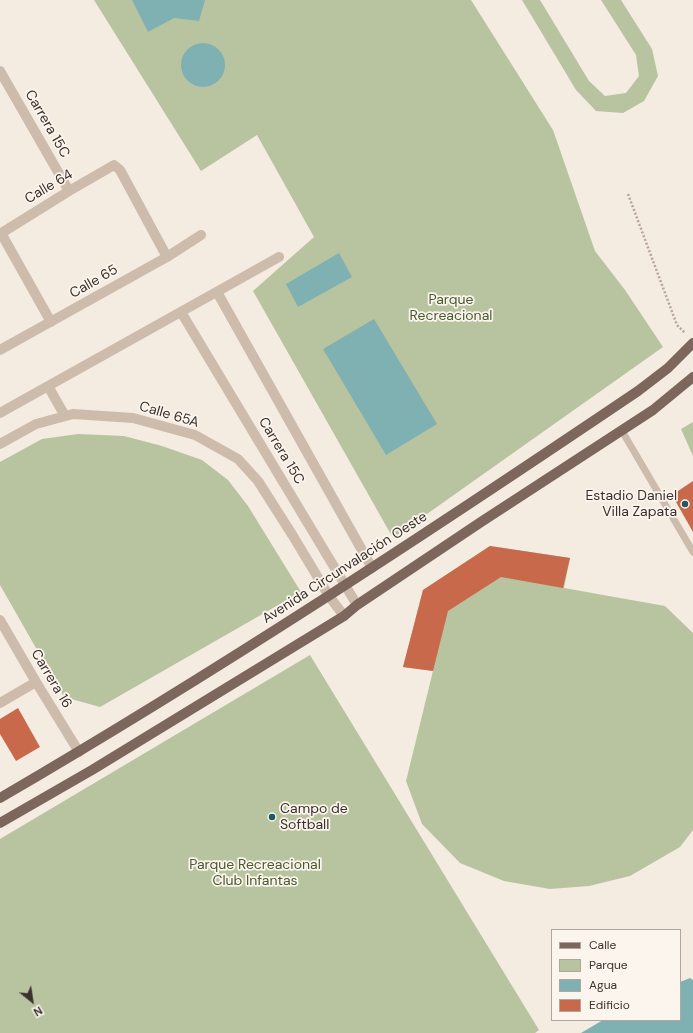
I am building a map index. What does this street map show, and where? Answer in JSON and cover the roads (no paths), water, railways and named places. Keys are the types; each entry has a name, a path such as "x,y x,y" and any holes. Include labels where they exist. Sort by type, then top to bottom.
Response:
{"main road":[{"name":"Avenida Circunvalación Oeste","path":"0,798 79,752 372,568 638,391 668,368 690,339"},
{"path":"0,823 92,770 344,616 357,605 481,522 653,410 693,377"}],"street":[{"name":"Carrera 15C","path":"0,71 69,191"},
{"name":"Calle 64","path":"1,234 69,191 114,165 120,170 167,257"},
{"path":"1,234 52,322"},
{"name":"Calle 65","path":"0,350 167,257 201,235"},
{"path":"0,413 279,257"},
{"name":"Carrera 15C","path":"217,292 372,568"},
{"name":"Carrera 15C","path":"181,312 357,605"},
{"path":"48,386 65,416"},
{"name":"Calle 65A","path":"0,444 36,424 73,414 133,418 195,435 238,459 258,482 329,596 344,616"},
{"name":"Carrera 16","path":"0,620 79,752"},
{"path":"0,703 36,682"}],"lane":[{"path":"622,430 693,552"}],"water":[{"path":"132,0 205,0 199,21 174,18 148,32"},
{"path":"203,43 215,47 221,53 225,65 221,77 215,83 203,87 191,83 185,77 181,65 185,53 191,47"},
{"path":"339,253 352,277 298,307 286,284"},
{"path":"374,319 437,424 386,455 323,349"},
{"path":"690,978 693,980 693,1033 581,1033 601,1021 681,1021 681,982"}],"place":[{"name":"Estadio Daniel Villa Zapata","path":"685,504"},
{"name":"Campo de Softball","path":"272,817"}],"park label":[{"name":"Parque Recreacional","path":"451,308"},
{"name":"Parque Recreacional Club Infantas","path":"255,874"}]}
